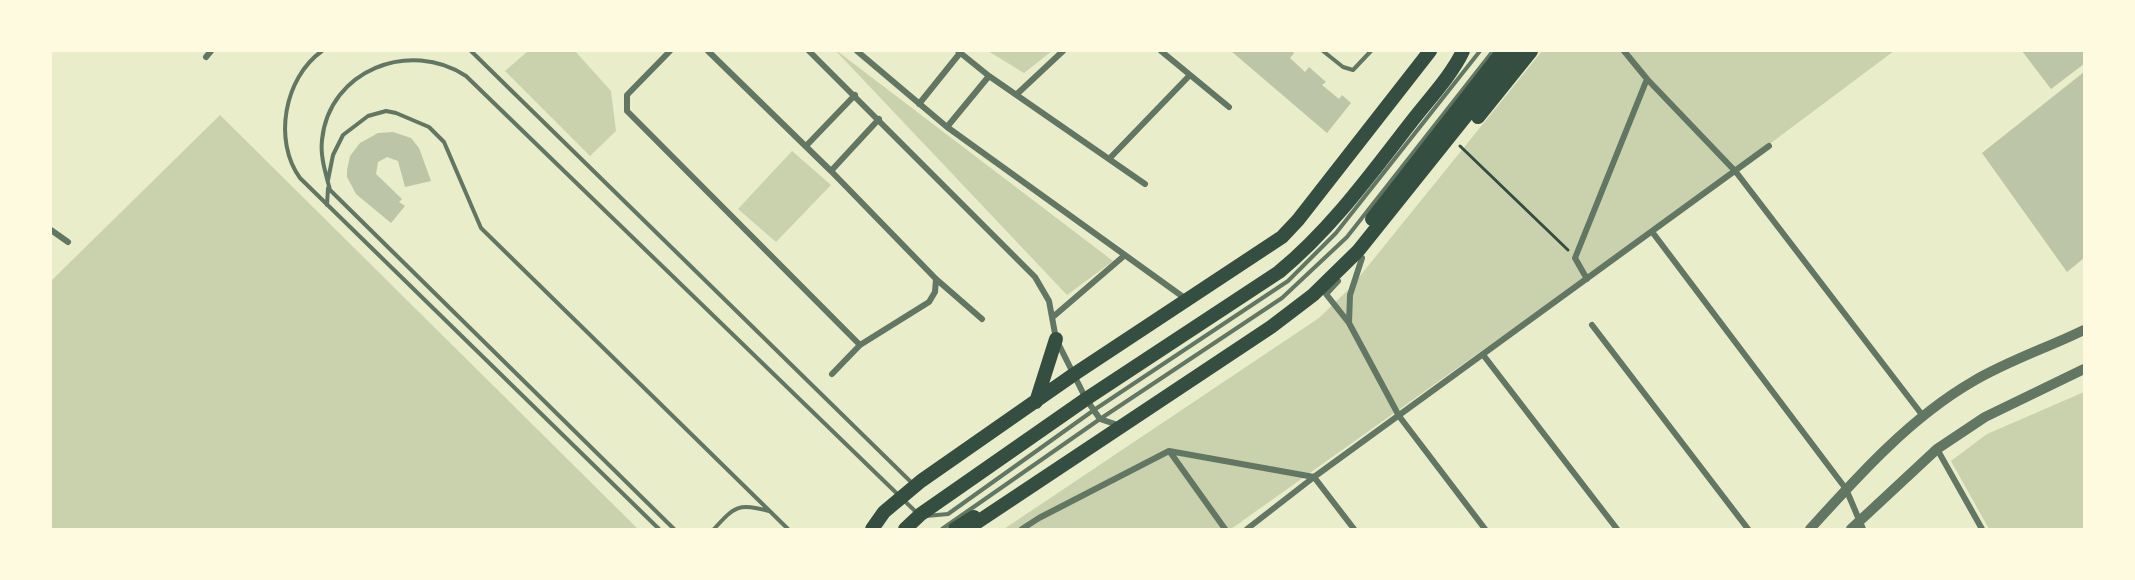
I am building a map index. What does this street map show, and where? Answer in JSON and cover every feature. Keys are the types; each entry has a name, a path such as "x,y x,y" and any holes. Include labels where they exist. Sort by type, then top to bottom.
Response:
{"main road":[{"path":"873,528 900,498 915,486 1073,375 1267,248 1292,227 1430,51"},
{"path":"905,529 921,514 1090,405 1280,272 1307,249 1330,226 1369,177 1463,51"},
{"path":"967,529 1285,307 1320,279 1407,176 1503,51"},
{"path":"955,529 1271,327 1328,281 1358,251 1518,51"},
{"path":"1338,281 1362,258 1531,51"},
{"path":"980,529 1116,424 1287,325 1326,294"},
{"path":"1036,402 1056,339"}],"street":[{"path":"206,57 211,51"},
{"path":"670,51 627,94 627,111 860,345"},
{"path":"708,51 806,146 936,279 982,319"},
{"path":"809,51 1035,277 1043,288 1053,316 1056,339 1073,375 1090,405 1116,424"},
{"path":"857,51 948,127 1187,299"},
{"path":"1017,94 1063,51"},
{"path":"1161,51 1229,107"},
{"path":"1624,51 1647,79 1736,172 1923,416"},
{"path":"919,104 959,52 989,76 1144,183"},
{"path":"1109,159 1190,75"},
{"path":"948,127 989,76"},
{"path":"1587,279 1575,258 1647,79"},
{"path":"806,146 855,95"},
{"path":"831,171 879,119"},
{"path":"1247,529 1314,477 1484,356 1769,146"},
{"path":"51,230 68,242"},
{"path":"1653,233 1846,489 1858,526 1937,449 1985,417 2084,369"},
{"path":"1053,316 1125,255"},
{"path":"1348,323 1350,295 1362,258"},
{"path":"832,374 860,345 929,302 935,292 936,279"},
{"path":"1338,281 1326,294 1348,323 1399,416 1485,529"},
{"path":"1592,325 1748,529"},
{"path":"1810,529 1846,489 1923,416 1973,381 2084,330"},
{"path":"1484,356 1617,529"},
{"path":"1937,449 1982,529"},
{"path":"1169,451 1225,529"},
{"path":"1022,529 1169,451 1314,477 1354,529"}],"lane":[{"path":"322,51 307,64 288,107 283,137 291,166 327,205 659,529"},
{"path":"471,51 915,486"},
{"path":"1323,51 1342,67 1353,70 1371,51"},
{"path":"1090,405 1288,281 1336,233 1480,51"},
{"path":"942,529 1116,424 1282,298 1347,237 1493,51"},
{"path":"674,529 341,203 328,183 322,157 325,125 330,110 350,82 383,63 399,60 430,61 457,70 481,88 913,511 921,514"},
{"path":"327,205 328,183 336,146 343,135 359,121 386,111 413,118 429,127 444,142 481,228 788,529"},
{"path":"714,529 733,508 748,506 770,511"}],"path":[{"path":"1457,143 1575,258"}],"green space":[{"path":"528,51 575,51 611,91 616,131 590,156 505,71"},
{"path":"837,51 1113,261 1067,295"},
{"path":"988,51 1052,51 1024,73"},
{"path":"1542,51 1894,51 1712,187 1231,529 1004,529 1319,318 1351,287"},
{"path":"220,115 638,529 51,529 51,281"},
{"path":"792,151 831,185 776,242 738,209"},
{"path":"2084,392 2084,529 1989,529 1951,461 1987,434"}],"building":[{"path":"1231,51 1292,51 1294,53 1290,58 1305,72 1309,67 1326,82 1322,85 1339,99 1342,95 1351,103 1327,133"},
{"path":"2022,51 2084,51 2084,64 2051,89"},
{"path":"2084,72 2084,258 2067,272 1982,153"},
{"path":"393,132 411,138 419,148 431,181 405,187 398,161 387,157 378,162 376,174 402,199 399,202 405,206 391,223 356,194 347,177 347,170 350,156 360,143 378,133"}]}
